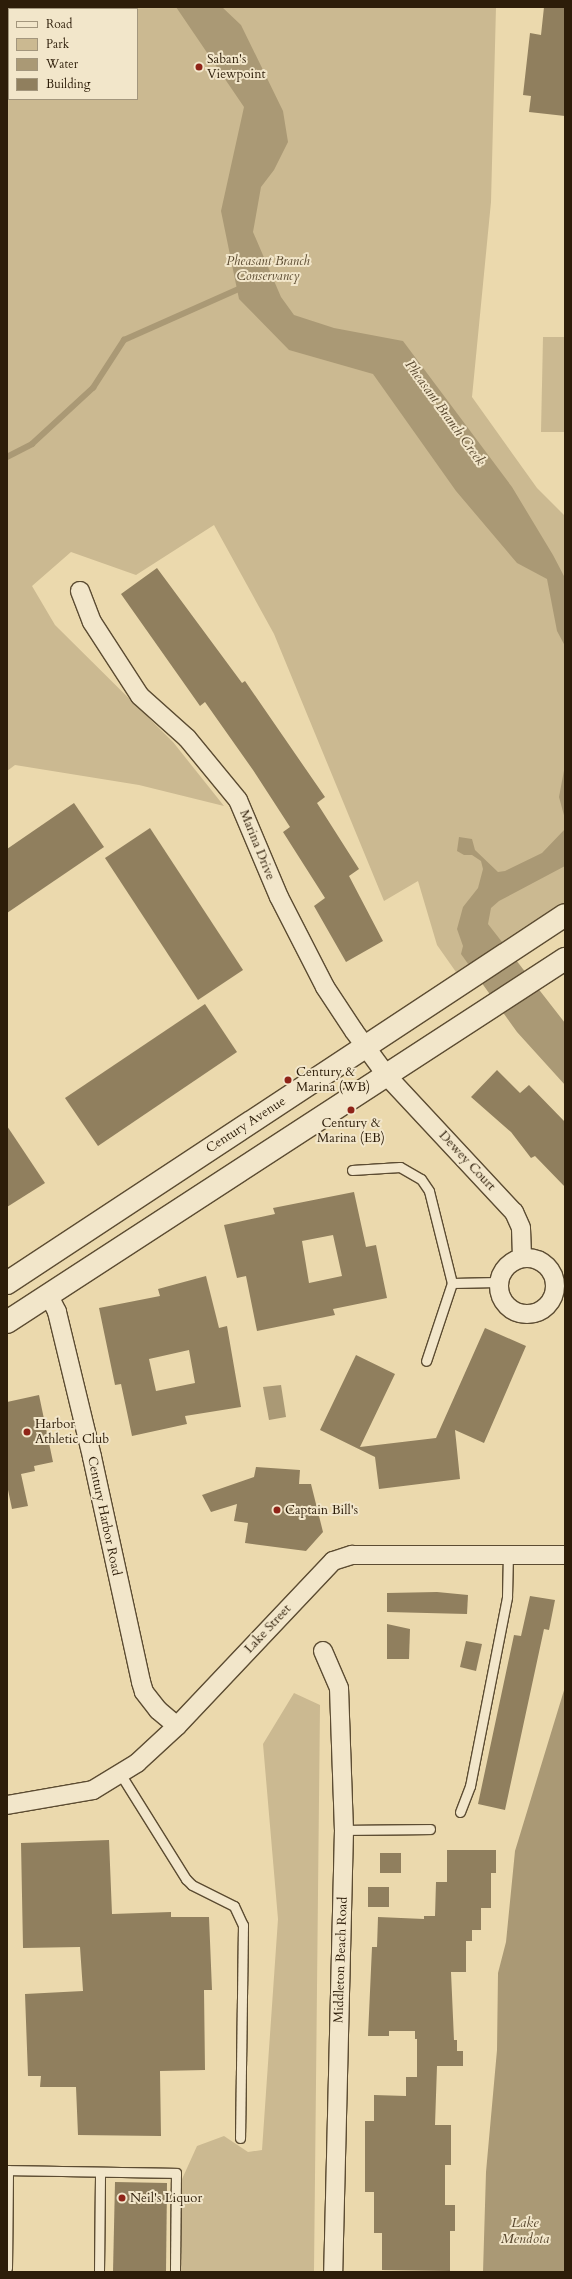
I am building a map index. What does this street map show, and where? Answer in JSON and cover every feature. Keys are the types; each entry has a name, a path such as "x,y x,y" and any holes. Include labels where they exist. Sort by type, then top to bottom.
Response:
{"main road":[{"name":"Century Avenue","path":"7,1283 565,915"},
{"path":"7,1322 473,1021 559,963"}],"street":[{"name":"Marina Drive","path":"80,591 92,622 140,696 187,738 238,800 279,897 325,987 387,1076"},
{"name":"Dewey Court","path":"387,1076 514,1212 521,1228 522,1257"},
{"path":"522,1257 541,1260 554,1275 554,1295 549,1304 534,1313 516,1312 502,1300 498,1282 506,1266 522,1257"},
{"name":"Century Harbor Road","path":"49,1296 57,1312 90,1449 141,1682 144,1692 158,1710 177,1726"},
{"name":"Lake Street","path":"7,1805 84,1793 121,1774 177,1726 334,1561 352,1555 565,1555"},
{"name":"Middleton Beach Road","path":"323,1651 339,1688 344,1830 333,2272"}],"lane":[{"path":"352,1170 400,1167 421,1180 429,1191 452,1283 426,1362"},
{"path":"452,1283 498,1282"},
{"path":"460,1812 470,1786 507,1597 508,1554"},
{"path":"121,1774 186,1879 192,1885 234,1906 243,1925 240,2138"},
{"path":"344,1830 430,1829"},
{"path":"7,2268 7,2170 176,2173 175,2272"},
{"path":"99,2272 100,2172"}],"green space":[{"name":"Pheasant Branch Conservancy","path":"7,7 496,7 491,202 472,397 537,488 565,516 565,915 463,982 437,945 418,881 384,901 274,634 214,525 136,575 71,552 32,586 55,625 173,742 224,806 139,785 15,765 7,771"},
{"path":"543,337 565,337 565,432 541,432"},
{"path":"294,1693 320,1705 314,2272 181,2272 178,2188 197,2146 224,2136 248,2152 262,2150 278,1919 263,1744"}],"water":[{"name":"Pheasant Branch Creek","path":"176,7 222,7 241,25 283,111 288,142 274,170 261,187 253,232 281,297 294,315 334,328 403,341 512,487 553,555 565,578 565,646 557,631 547,579 517,563 456,491 373,374 289,350 239,299 221,211 244,107"},
{"path":"565,765 565,819 559,797"},
{"path":"565,829 565,866 499,901 491,908 488,924 565,1023 565,1085 517,1032 461,954 463,946 457,929 463,907 478,888 483,869 481,861 472,855 464,855 457,851 459,837 472,839 475,850 498,872 505,871 542,853"},
{"path":"281,1385 286,1417 269,1420 263,1387"},
{"name":"Lake Mendota","path":"565,1687 565,2272 483,2272 486,2172 497,2050 498,1973 506,1942 515,1851"}],"building":[{"path":"544,7 565,7 565,116 529,112 531,96 523,95 530,33 541,35"},
{"path":"157,568 242,683 245,681 325,797 317,803 359,869 349,876 383,941 346,962 314,906 325,898 283,832 290,827 253,770 205,702 200,706 121,594"},
{"path":"74,803 104,847 7,913 7,849"},
{"path":"150,828 243,970 198,1000 105,858"},
{"path":"205,1004 237,1052 98,1146 65,1098"},
{"path":"497,1070 520,1093 529,1085 565,1122 565,1187 535,1156 531,1158 511,1132 471,1097"},
{"path":"7,1126 45,1183 7,1207"},
{"path":"354,1192 366,1247 376,1245 387,1298 333,1309 335,1315 257,1331 246,1276 237,1278 224,1225 275,1214 273,1208","holes":["333,1235 342,1276 309,1283 302,1241"]},
{"path":"206,1276 219,1328 227,1326 241,1407 185,1416 187,1424 132,1436 121,1384 115,1385 99,1308 160,1296 158,1289","holes":["189,1350 195,1383 156,1391 149,1359"]},
{"path":"485,1328 526,1346 484,1443 455,1430 460,1479 379,1489 375,1457 320,1430 356,1355 395,1374 360,1447 436,1438"},
{"name":"Harbor Athletic Club","path":"39,1395 53,1462 34,1466 35,1471 21,1474 28,1506 12,1509 7,1485 7,1402"},
{"name":"Captain Bill's","path":"256,1467 300,1470 299,1484 311,1484 323,1532 306,1551 245,1543 248,1523 234,1521 237,1504 211,1512 202,1495 254,1477"},
{"path":"437,1592 468,1595 467,1614 387,1612 387,1593"},
{"path":"530,1596 555,1600 549,1630 544,1629 505,1810 478,1804 514,1635 521,1636"},
{"path":"387,1624 410,1629 409,1659 387,1659"},
{"path":"466,1641 482,1644 476,1671 460,1667"},
{"path":"109,1840 112,1914 171,1912 171,1917 209,1917 212,1990 204,1990 205,2070 160,2071 161,2136 78,2135 76,2087 40,2087 41,2076 28,2076 25,1994 83,1991 80,1947 23,1948 21,1843"},
{"path":"447,1850 496,1850 496,1873 491,1873 491,1908 481,1908 481,1930 472,1930 472,1941 466,1941 466,1972 451,1972 454,2040 457,2040 457,2051 463,2051 463,2066 437,2066 435,2125 451,2125 451,2165 445,2165 445,2205 455,2205 455,2231 450,2231 450,2271 382,2270 382,2233 374,2233 374,2192 365,2192 365,2121 374,2121 374,2095 406,2096 406,2077 417,2077 417,2039 415,2039 415,2031 389,2031 389,2036 368,2036 372,1947 377,1947 378,1917 424,1919 424,1916 435,1916 436,1882 447,1882"},
{"path":"380,1853 401,1853 401,1873 380,1873"},
{"path":"368,1887 389,1887 389,1907 368,1907"},
{"path":"115,2182 167,2183 166,2272 113,2272"}],"waterway":[{"path":"7,457 32,444 93,388 124,340 243,287"}],"place":[{"name":"Saban's Viewpoint","path":"199,67"},
{"name":"Century & Marina (WB)","path":"288,1080"},
{"name":"Century & Marina (EB)","path":"351,1110"},
{"name":"Harbor Athletic Club","path":"27,1432"},
{"name":"Captain Bill's","path":"277,1510"},
{"name":"Neil's Liquor","path":"122,2198"}]}
